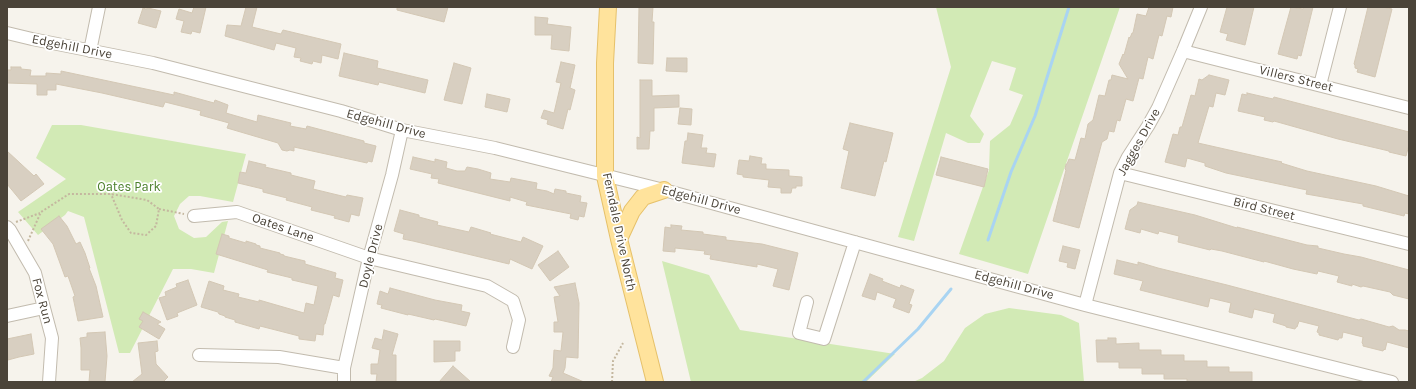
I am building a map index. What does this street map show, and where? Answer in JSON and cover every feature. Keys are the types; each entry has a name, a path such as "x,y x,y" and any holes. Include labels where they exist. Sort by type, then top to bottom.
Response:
{"main road":[{"name":"Ferndale Drive North","path":"608,7 605,176 618,239 655,382"},
{"path":"618,239 632,211 643,197 664,190"}],"street":[{"path":"90,51 99,7"},
{"name":"Jagges Drive","path":"1085,305 1120,173 1158,108 1201,7"},
{"path":"1320,85 1340,7"},
{"name":"Edgehill Drive","path":"7,33 153,63 341,111 402,130 495,148 664,190 1085,305 1392,382"},
{"name":"Villers Street","path":"1183,51 1409,108"},
{"name":"Doyle Drive","path":"344,382 344,368 369,258 392,176 402,130"},
{"name":"Bird Street","path":"1120,173 1409,244"},
{"name":"Oates Lane","path":"194,216 237,212 369,258 487,286 513,301 519,320 513,347"},
{"name":"Fox Run","path":"10,225 35,273 52,338 49,382"},
{"path":"807,302 799,333 824,339 855,242"},
{"path":"7,316 44,308"},
{"path":"200,355 279,356 344,368"}],"path":[{"path":"10,225 41,212 69,194 111,194 147,200 159,209 194,216"},
{"path":"111,194 122,220 131,233 146,235 156,226 159,209"},
{"path":"23,252 41,212"},
{"path":"612,382 613,360 623,343"}],"green space":[{"path":"936,7 1120,7 1028,274 959,254 989,170 990,141 1010,125 1023,95 1009,90 1016,68 992,61 970,116 984,134 980,143 968,143 946,133 914,241 898,237 951,67"},
{"name":"Oates Park","path":"52,125 81,125 246,154 233,202 200,196 189,196 180,204 174,216 179,229 194,238 206,237 222,222 228,221 214,273 191,269 173,269 130,353 119,353 84,217 68,211 65,215 38,235 18,212 66,179 36,158"},
{"path":"662,261 709,275 740,330 895,354 867,381 861,382 691,382"},
{"path":"1009,308 1061,315 1079,323 1084,382 913,382 922,378 944,361 965,328 985,314"}],"building":[{"path":"194,7 206,7 200,33 192,31 191,34 181,32 184,21 176,19 179,9 192,13"},
{"path":"246,7 257,7 252,27 281,34 283,30 341,44 338,59 322,55 321,63 313,61 312,64 300,61 301,58 294,57 296,48 276,43 274,50 225,36 227,25 241,26"},
{"path":"397,7 448,7 444,22 397,10"},
{"path":"639,7 653,7 653,64 638,63"},
{"path":"1149,7 1173,7 1171,17 1167,16 1162,36 1159,35 1153,59 1148,57 1143,79 1139,78 1133,101 1126,99 1120,121 1117,120 1114,132 1109,131 1107,139 1102,142 1079,228 1053,221 1066,170 1066,164 1069,159 1075,160 1081,138 1085,139 1088,124 1093,120 1099,95 1105,96 1109,80 1111,80 1112,75 1128,79 1119,64 1123,54 1124,55 1129,37 1130,38 1133,33 1137,14 1146,16"},
{"path":"1227,7 1254,7 1245,45 1226,40 1228,34 1220,32"},
{"path":"1291,7 1303,9 1304,7 1313,7 1301,56 1298,55 1297,59 1278,54"},
{"path":"1368,7 1383,7 1392,9 1375,77 1357,72 1358,69 1355,68 1354,64"},
{"path":"143,8 161,11 156,28 138,23"},
{"path":"535,17 548,18 547,24 571,27 569,51 551,49 552,35 535,35"},
{"path":"344,53 378,61 377,68 428,80 425,93 379,82 378,85 339,76"},
{"path":"667,58 687,58 687,72 666,71"},
{"path":"561,62 575,65 570,88 575,90 563,129 547,124 548,120 541,118 544,110 554,113 561,83 556,82"},
{"path":"454,63 471,68 462,104 444,100"},
{"path":"11,67 21,67 21,69 31,70 30,76 46,76 46,73 61,74 61,71 174,95 174,92 214,103 215,100 228,105 226,113 257,122 258,115 291,123 290,126 306,129 307,126 364,141 364,143 376,146 372,162 368,161 367,163 294,147 294,151 282,150 278,143 227,128 229,123 200,115 201,111 165,102 163,107 56,84 56,90 47,90 47,95 37,95 37,84 7,83 7,70 11,70"},
{"path":"1209,75 1229,80 1225,95 1216,93 1213,107 1209,106 1198,143 1282,162 1281,163 1307,171 1376,186 1409,196 1409,214 1405,213 1404,216 1363,206 1363,204 1306,194 1307,190 1226,173 1205,166 1205,163 1187,158 1185,167 1165,162 1173,134 1178,135 1180,127 1182,127 1191,95 1195,96 1199,79 1202,80"},
{"path":"640,80 652,80 652,96 679,95 679,107 654,108 654,131 650,131 649,149 637,149 637,137 640,138"},
{"path":"1247,93 1273,99 1274,97 1409,132 1409,145 1406,156 1274,121 1264,120 1265,117 1238,111 1242,94 1247,95"},
{"path":"487,94 510,99 507,112 485,107"},
{"path":"680,108 692,109 691,125 678,124"},
{"path":"850,123 893,133 886,162 884,161 875,196 841,188 849,151 843,149"},
{"path":"688,133 703,135 701,148 707,148 706,153 716,154 714,167 682,163 685,141 687,141"},
{"path":"7,151 34,176 36,174 44,184 21,201 7,184"},
{"path":"750,156 762,158 761,164 766,164 766,169 789,170 789,176 802,177 802,186 792,188 791,193 781,193 781,188 768,187 769,180 743,177 743,175 737,174 739,160 749,161"},
{"path":"413,157 435,162 435,159 447,162 446,168 457,171 465,171 467,167 478,169 491,173 490,179 510,182 511,178 537,183 536,189 554,194 555,189 581,196 580,202 587,203 584,217 579,216 578,220 570,218 571,214 526,205 527,202 510,197 510,201 438,183 439,179 431,178 432,174 410,169"},
{"path":"941,157 988,169 984,187 936,175"},
{"path":"249,161 266,165 265,167 291,173 291,175 315,181 313,189 346,197 347,195 363,198 359,216 351,214 349,222 334,218 335,216 311,210 312,207 286,200 287,198 263,192 263,189 238,183 240,172 246,173"},
{"path":"1138,202 1195,215 1237,228 1307,245 1318,246 1318,248 1361,257 1409,270 1409,299 1393,295 1390,292 1337,282 1339,276 1318,271 1317,274 1293,269 1222,251 1210,250 1178,242 1179,236 1159,231 1158,234 1141,229 1140,233 1125,229 1130,210 1137,205"},
{"path":"400,210 438,222 437,225 469,232 471,227 491,233 490,234 521,242 523,237 543,246 532,269 510,259 509,264 403,239 404,234 394,231"},
{"path":"59,216 67,226 76,244 80,242 85,253 96,286 103,317 78,321 73,297 75,296 68,276 65,277 53,244 41,229"},
{"path":"671,225 682,226 681,230 703,232 703,234 726,237 726,240 762,244 798,253 789,290 773,286 778,269 757,264 757,267 710,259 711,255 704,254 705,251 675,248 675,252 663,251 665,227 671,228"},
{"path":"222,234 229,236 229,238 246,243 246,241 256,244 260,246 260,248 280,253 284,256 305,261 305,264 336,273 335,278 343,280 339,297 333,295 324,324 323,335 316,334 315,341 299,339 299,336 260,326 259,329 235,322 235,320 225,317 218,312 201,307 209,281 224,286 223,290 239,294 238,297 259,302 259,300 304,313 306,303 314,305 318,286 292,280 292,278 267,272 268,270 216,254"},
{"path":"1063,246 1080,250 1075,269 1067,267 1068,263 1059,261"},
{"path":"558,251 569,267 550,281 538,265"},
{"path":"1117,260 1138,265 1138,262 1359,320 1361,319 1389,327 1393,326 1399,330 1409,331 1409,348 1387,342 1385,350 1384,349 1383,351 1363,346 1363,337 1343,332 1342,338 1339,338 1338,340 1319,335 1317,332 1319,326 1299,321 1295,329 1286,327 1273,322 1275,314 1254,309 1252,318 1229,312 1231,303 1210,298 1208,307 1140,290 1143,281 1114,274"},
{"path":"870,274 883,279 882,281 900,288 901,285 914,290 909,304 912,305 909,313 893,307 896,299 877,292 875,300 862,296"},
{"path":"188,280 197,305 177,313 178,316 167,320 159,298 166,296 165,292 177,287 176,284"},
{"path":"575,283 579,303 578,358 566,357 563,373 584,382 551,382 553,377 549,376 553,368 554,350 561,351 563,332 554,332 554,322 558,322 554,297 560,296 554,287"},
{"path":"390,288 435,300 462,305 461,311 470,313 466,326 408,315 381,308 382,305 377,304 380,291 388,294"},
{"path":"143,312 161,322 157,324 165,329 159,339 139,327 143,321 139,319"},
{"path":"384,330 398,334 392,355 396,355 396,382 376,382 377,374 371,374 371,364 378,364 380,350 372,348 375,338 382,340"},
{"path":"105,332 107,356 105,382 89,382 90,370 81,370 80,338 87,337 87,333"},
{"path":"31,334 34,354 8,360 7,339"},
{"path":"1108,338 1116,338 1116,344 1139,343 1139,350 1161,350 1161,355 1184,355 1184,361 1207,361 1207,367 1229,367 1229,372 1252,372 1252,382 1187,382 1187,379 1164,379 1164,374 1142,374 1142,368 1119,368 1119,362 1097,362 1096,340 1108,340"},
{"path":"157,341 158,351 155,352 156,364 168,377 163,382 132,382 142,374 138,343"},
{"path":"434,341 460,341 460,351 455,351 455,361 434,362"},
{"path":"453,366 471,382 439,382"}],"waterway":[{"path":"988,240 1011,172 1035,116 1069,7"},
{"path":"863,382 918,329 951,289"}]}
